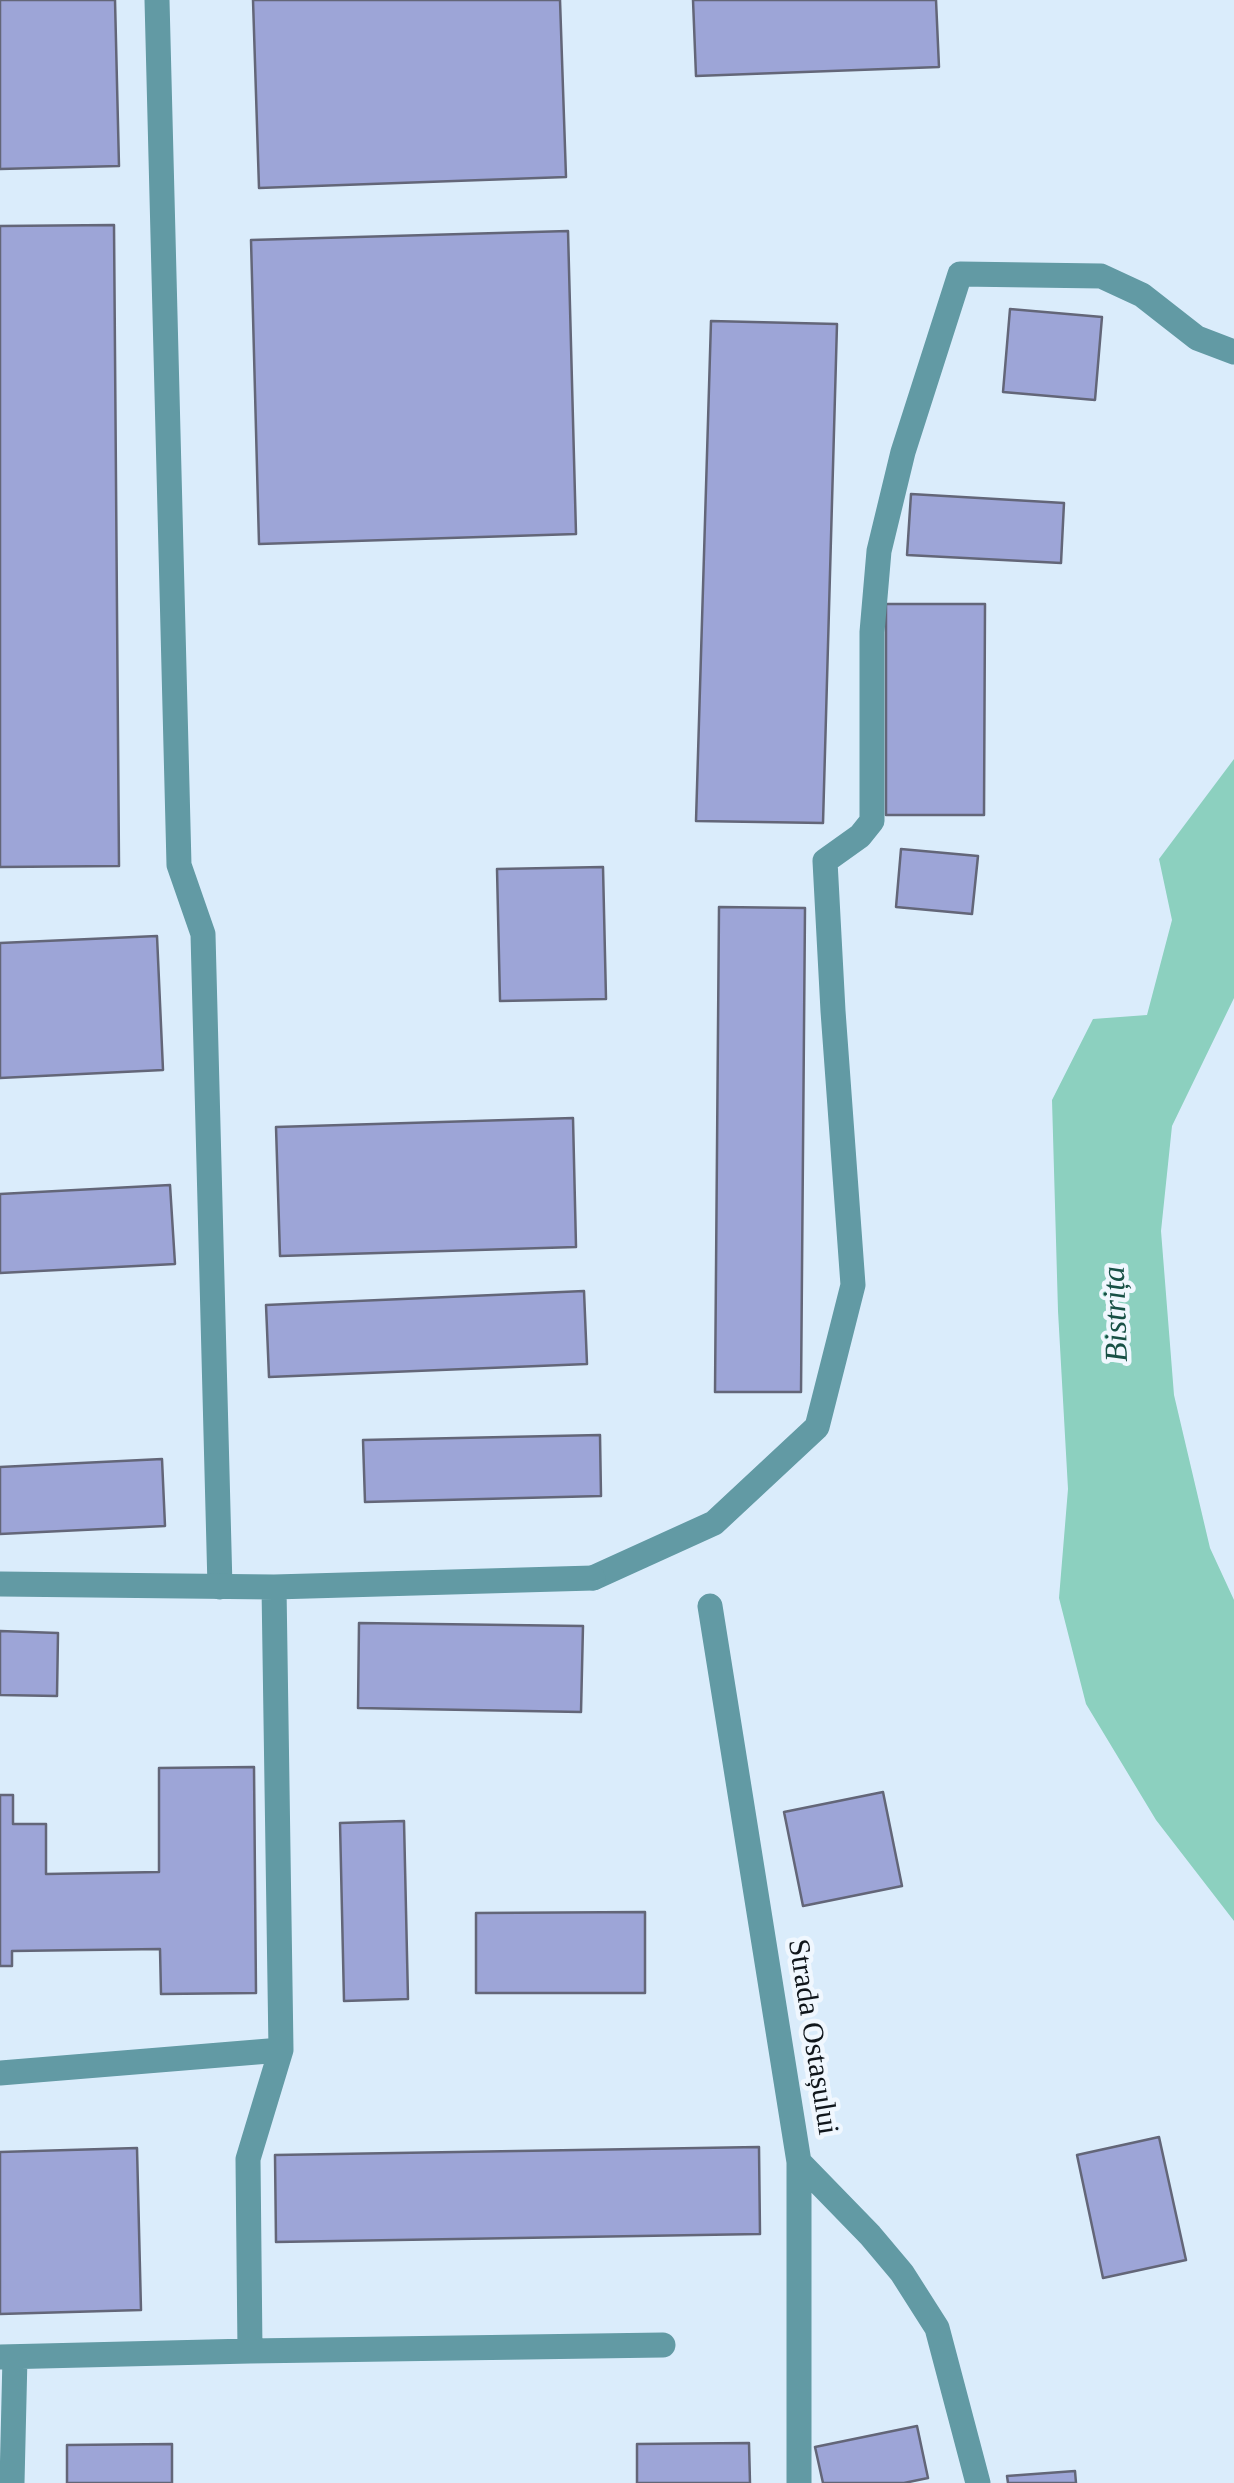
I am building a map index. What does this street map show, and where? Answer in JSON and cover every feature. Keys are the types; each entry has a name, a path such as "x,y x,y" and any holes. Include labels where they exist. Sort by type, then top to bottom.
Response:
{"street":[{"path":"156,0 179,864 204,934 220,1587"},
{"path":"0,1584 274,1588 593,1578 714,1524 816,1427 852,1285 825,861 860,836 872,821 872,632 878,551 904,452 960,274 1101,276 1142,295 1197,338 1234,352"},
{"path":"250,2352 248,2159 281,2050 274,1588"},
{"name":"Strada Ostașului","path":"710,1606 800,2162 799,2483"},
{"path":"0,2073 281,2050"},
{"path":"800,2162 891,2260 936,2328 978,2483"},
{"path":"12,2483 8,2357 663,2345"}],"water":[{"name":"Bistrița","path":"1234,759 1234,998 1172,1126 1161,1231 1174,1395 1210,1548 1234,1600 1234,1921 1156,1820 1086,1704 1059,1598 1068,1489 1052,1100 1093,1019 1147,1015 1172,920 1159,859"}],"building":[{"path":"0,0 115,0 119,166 0,169"},
{"path":"253,0 560,0 566,177 259,188"},
{"path":"693,0 936,0 939,67 696,76"},
{"path":"114,225 119,866 0,867 0,226"},
{"path":"568,231 576,534 259,544 251,240"},
{"path":"1010,309 1102,317 1095,400 1003,392"},
{"path":"711,321 837,324 823,823 696,821"},
{"path":"911,494 1064,503 1061,563 907,555"},
{"path":"886,604 985,604 984,815 886,815"},
{"path":"901,849 978,856 972,914 896,907"},
{"path":"603,867 606,999 500,1001 497,869"},
{"path":"719,907 805,908 801,1392 715,1392"},
{"path":"157,936 163,1070 0,1078 0,943"},
{"path":"573,1118 576,1247 280,1256 276,1127"},
{"path":"170,1185 175,1264 0,1273 0,1194"},
{"path":"584,1291 587,1364 269,1377 266,1305"},
{"path":"600,1435 601,1496 365,1502 363,1440"},
{"path":"162,1459 165,1526 0,1534 0,1467"},
{"path":"359,1623 583,1626 581,1712 358,1708"},
{"path":"0,1631 58,1633 57,1696 0,1695"},
{"path":"254,1767 256,1993 161,1994 160,1949 12,1951 12,1966 0,1966 0,1795 13,1795 13,1824 46,1824 46,1874 159,1872 159,1768"},
{"path":"883,1792 902,1886 803,1906 784,1812"},
{"path":"404,1821 408,1999 344,2001 340,1823"},
{"path":"645,1912 645,1993 476,1993 476,1913"},
{"path":"1159,2137 1186,2260 1103,2278 1077,2155"},
{"path":"759,2147 760,2234 276,2242 275,2155"},
{"path":"137,2148 141,2310 0,2314 0,2152"},
{"path":"917,2426 928,2478 904,2483 823,2483 815,2447"},
{"path":"749,2443 750,2483 637,2483 637,2444"},
{"path":"172,2444 172,2483 67,2483 67,2445"},
{"path":"1075,2471 1076,2483 1008,2483 1007,2476"}]}
